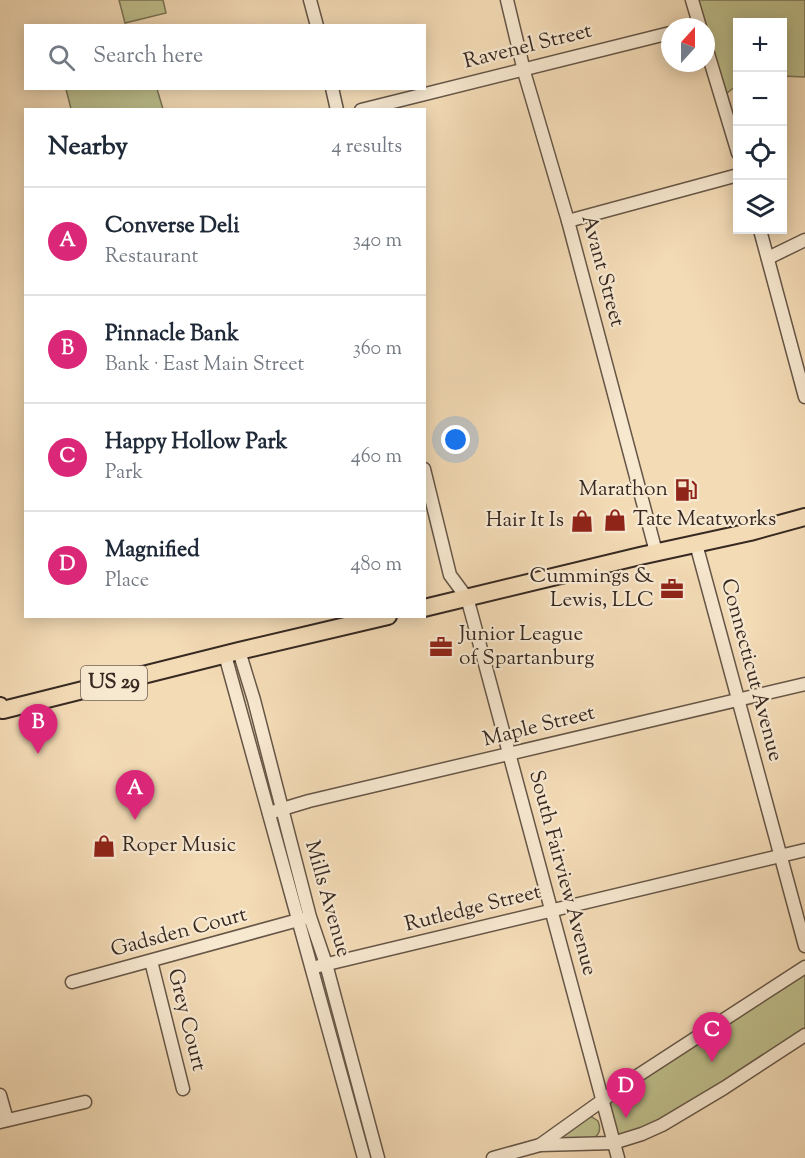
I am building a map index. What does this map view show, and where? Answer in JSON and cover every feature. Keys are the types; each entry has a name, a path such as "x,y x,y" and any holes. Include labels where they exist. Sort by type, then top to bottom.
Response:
{"main road":[{"path":"426,608 656,552 750,532 805,517"},
{"name":"US 29","path":"1,709 380,618"}],"street":[{"path":"310,0 316,24"},
{"name":"Avant Street","path":"507,0 656,552"},
{"path":"692,0 697,18"},
{"name":"Ravenel Street","path":"369,108 661,35"},
{"path":"714,72 733,136"},
{"path":"333,90 337,108"},
{"path":"568,221 733,176"},
{"path":"761,234 805,397"},
{"path":"768,258 805,240"},
{"path":"426,477 450,575 467,598"},
{"name":"Connecticut Avenue","path":"696,544 805,946"},
{"name":"South Fairview Avenue","path":"467,598 618,1158"},
{"name":"Mills Avenue","path":"232,653 254,700 310,917 326,964 378,1158"},
{"name":"Mills Avenue","path":"232,653 269,813 364,1158"},
{"name":"Maple Street","path":"269,813 805,684"},
{"name":"Rutledge Street","path":"313,967 805,850"},
{"name":"Gadsden Court","path":"72,982 310,917"},
{"name":"Grey Court","path":"151,961 183,1089"},
{"path":"540,1146 602,1101 805,967"},
{"path":"493,1158 540,1146 614,1143 642,1134 662,1125 724,1088 805,1035"},
{"path":"0,1095 3,1121 85,1102"}],"green space":[{"path":"119,0 163,0 166,13 125,23"},
{"path":"696,0 805,0 805,77 787,76 787,18 733,18 733,88 726,94 715,60 715,18 702,18"},
{"path":"66,90 157,90 163,108 71,108"},
{"path":"805,967 805,1036 724,1088 613,1143 602,1101"},
{"path":"592,1117 598,1121 600,1128 598,1134 588,1140 561,1142 558,1136 585,1118"}],"place":[{"name":"Marathon","path":"686,490"},
{"name":"Tate Meatworks","path":"615,520"},
{"name":"Hair It Is","path":"582,521"},
{"name":"Cummings & Lewis, LLC","path":"672,589"},
{"name":"Junior League of Spartanburg","path":"441,647"},
{"name":"Pinnacle Bank","path":"38,754"},
{"name":"Converse Deli","path":"135,820"},
{"name":"Roper Music","path":"104,846"},
{"name":"Happy Hollow Park","path":"712,1062"},
{"name":"Magnified","path":"626,1118"}]}
